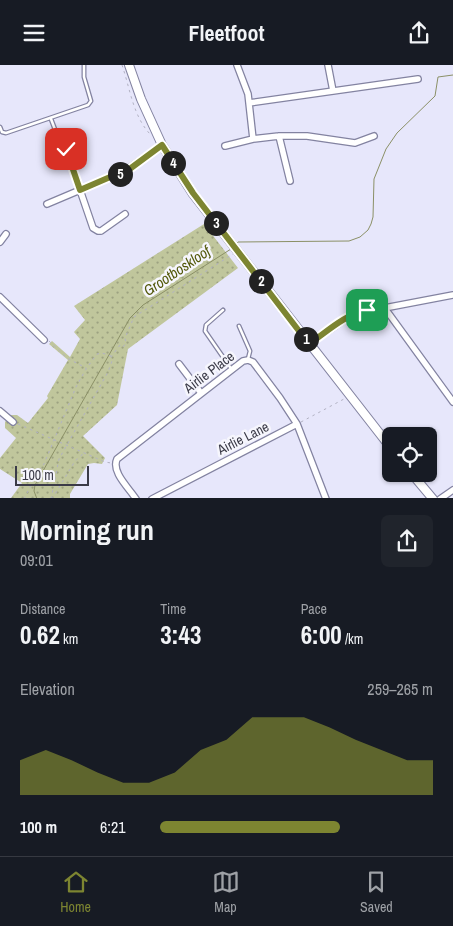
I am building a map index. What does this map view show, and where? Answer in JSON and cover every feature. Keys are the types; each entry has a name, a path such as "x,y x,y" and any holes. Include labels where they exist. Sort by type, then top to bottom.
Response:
{"main road":[{"path":"128,65 162,145 193,193 234,249 382,437"},
{"path":"419,482 432,498"}],"street":[{"path":"237,65 246,88 253,139"},
{"path":"328,65 333,91"},
{"path":"249,103 418,79"},
{"path":"225,146 253,139 307,136 354,143 374,136"},
{"path":"279,137 290,181"},
{"path":"65,138 68,140 70,144 66,149 59,147 59,140 65,138"},
{"path":"47,204 131,168 162,145"},
{"path":"66,149 93,228 103,231 125,215"},
{"path":"0,242 6,234"},
{"path":"309,344 353,313 453,295"},
{"path":"0,297 44,340"},
{"path":"384,307 453,402"},
{"name":"Airlie Place","path":"115,464 118,459 201,393 243,361 248,360 253,362 263,375 297,424 326,498"},
{"path":"179,364 201,393"},
{"path":"0,411 13,422"},
{"name":"Airlie Lane","path":"154,498 297,424"},
{"path":"115,464 116,470 135,498"},
{"path":"441,498 453,490"}],"lane":[{"path":"2,132 6,133 51,119 90,104 91,101 84,77 84,65"},
{"path":"51,119 59,140"},
{"path":"0,127 2,132"},
{"path":"223,310 206,325 205,331 232,370"},
{"path":"239,326 250,351 248,360"}],"path":[{"path":"122,65 130,95 145,129 154,139"},
{"path":"51,498 59,459 108,372 112,361 111,357 120,345 123,347 126,343 134,317 234,249"},
{"path":"44,340 49,342 67,358 86,369"},
{"path":"24,498 36,473 44,464 56,439 76,387 86,369 97,354 105,354 111,357"},
{"path":"297,424 344,398"},
{"path":"13,422 56,439 105,462 115,464"},
{"path":"52,498 74,461 84,453"}],"green space":[{"path":"204,224 238,268 128,349 117,405 83,436 105,458 102,464 88,464 70,494 70,498 11,498 22,483 0,469 0,458 16,438 5,428 5,422 10,415 17,415 28,423 48,398 47,396 68,360 49,344 52,341 70,357 80,339 74,332 85,320 74,306"}],"waterway":[{"name":"Grootboskloof","path":"236,244 238,242 349,241 360,237 368,230 371,224 373,217 374,179 386,149 397,133 435,96 438,77 453,75"},
{"name":"Grootboskloof","path":"37,498 34,491 35,485 130,318 143,305 231,249"}],"route":[{"path":"66,149 80,190 131,168 162,145 193,193 309,344 353,313 367,310"}]}
